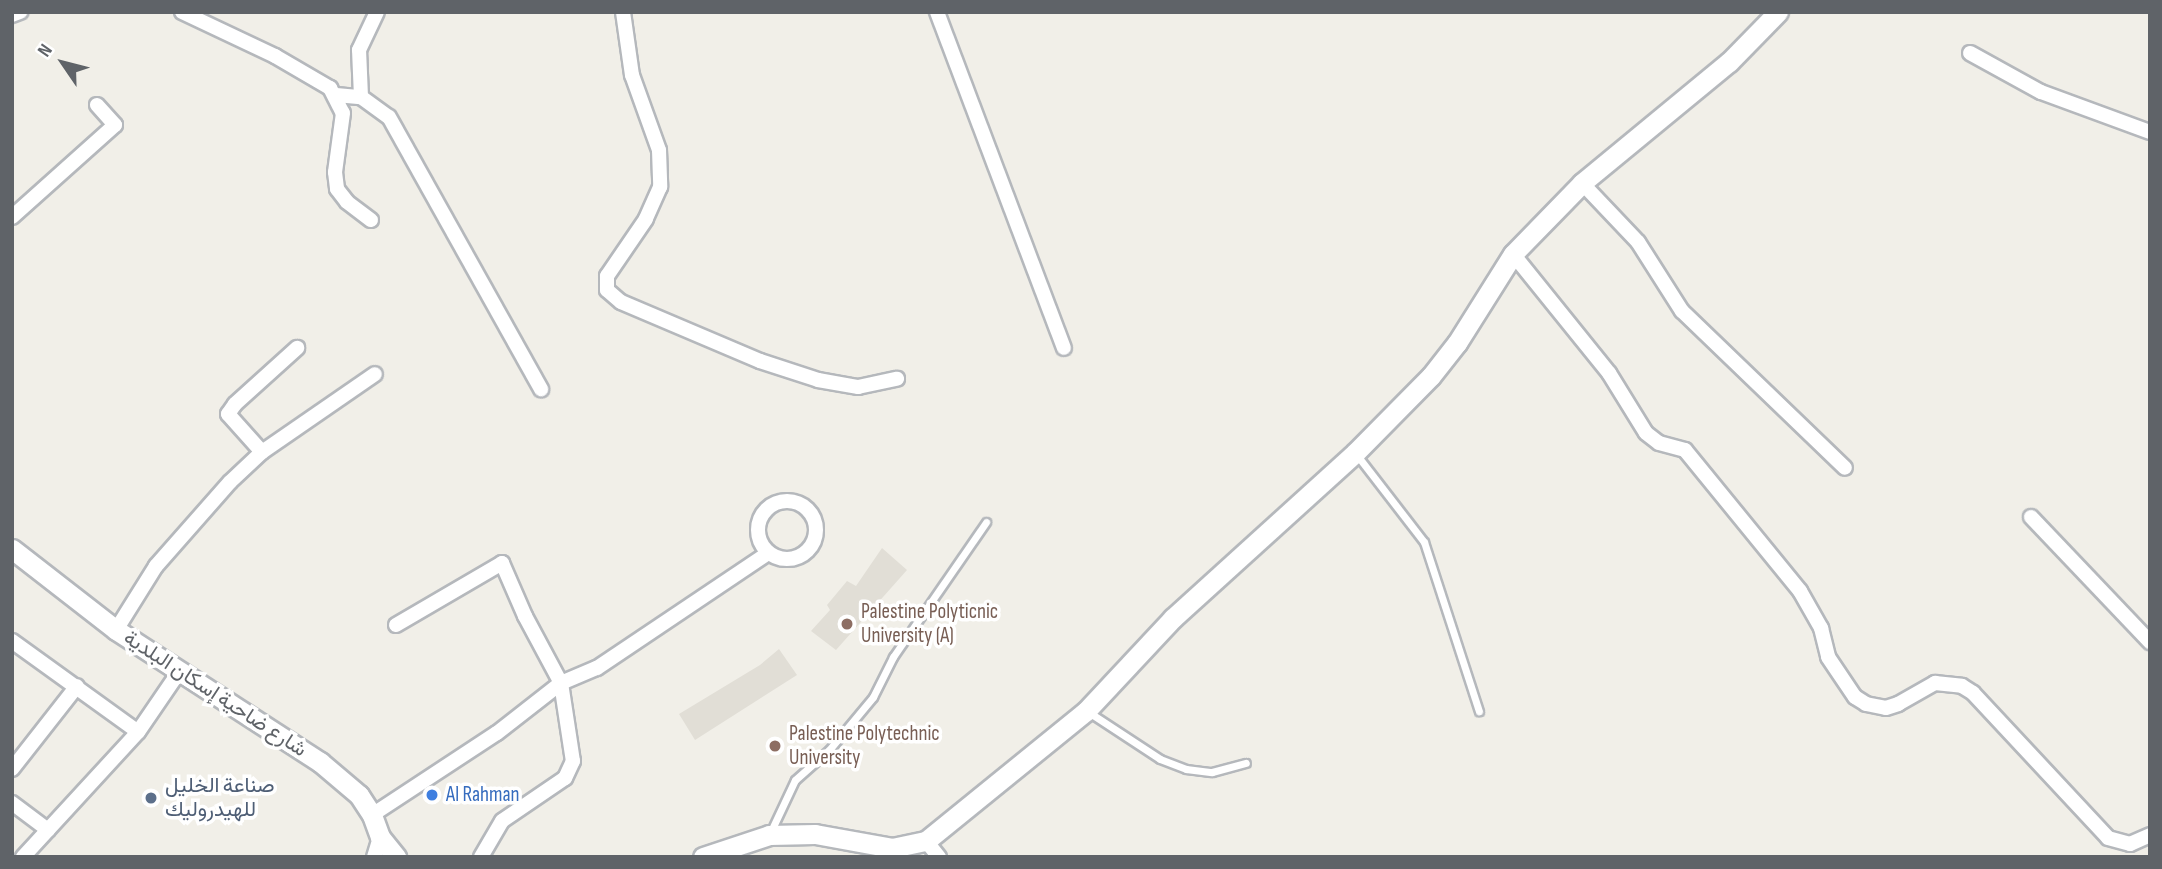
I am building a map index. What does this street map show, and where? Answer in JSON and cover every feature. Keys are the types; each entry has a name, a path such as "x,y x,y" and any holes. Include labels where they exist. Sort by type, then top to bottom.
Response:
{"street":[{"path":"12,15 20,12"},
{"path":"182,12 318,79 336,95 343,123 335,169 337,188 347,202 372,220"},
{"path":"361,97 359,50 377,12"},
{"path":"624,12 632,75 659,150 660,187 646,219 607,276 607,290 621,302 760,362 818,380 858,387 897,379"},
{"path":"937,12 1064,348"},
{"path":"703,857 769,835 815,834 892,848 926,841 1086,711 1173,618 1355,453 1431,376 1457,343 1513,254 1581,183 1729,62 1778,12"},
{"path":"1970,53 2041,92 2150,132"},
{"path":"336,95 361,97 389,117 541,388"},
{"path":"12,217 115,125 97,105"},
{"path":"1581,183 1638,242 1682,311 1845,468"},
{"path":"1513,254 1609,373 1646,433 1660,443 1685,450 1800,591 1821,628 1828,657 1855,697 1866,704 1885,708 1898,704 1935,683 1962,685 1973,693 2108,838 2130,844 2150,835"},
{"path":"262,452 229,414 235,404 297,348"},
{"path":"116,630 156,565 262,452 374,374"},
{"path":"781,502 799,504 807,509 816,526 812,545 806,553 787,560 768,553 759,537 760,519 765,511 781,502"},
{"path":"2031,517 2150,642"},
{"name":"شارع ضاحية إسكان البلدية","path":"12,549 116,630 320,762 359,795 372,815 380,837 396,857"},
{"path":"372,815 497,733 561,684 597,668 768,553"},
{"path":"396,625 502,563 525,616 561,684 573,761 565,778 502,821 481,857"},
{"path":"12,641 138,732"},
{"path":"23,857 138,732 179,672"},
{"path":"12,769 77,686"},
{"path":"12,803 48,830"},
{"path":"374,857 380,837"},
{"path":"926,841 939,857"}],"lane":[{"path":"1355,453 1424,541 1479,710"},
{"path":"769,835 795,780 829,750 873,697 893,657 986,522"},
{"path":"1086,711 1160,759 1186,769 1212,772 1245,763"}],"shaded area":[{"path":"882,548 907,570 836,650 811,631 830,610 827,605 847,581 856,586"},
{"path":"779,649 797,675 695,740 679,714 760,665"}],"place":[{"name":"Palestine Polyticnic University (A)","path":"847,624"},
{"name":"Palestine Polytechnic University","path":"775,746"},
{"name":"Al Rahman","path":"432,795"},
{"name":"صناعة الخليل للهيدروليك","path":"151,798"}]}
